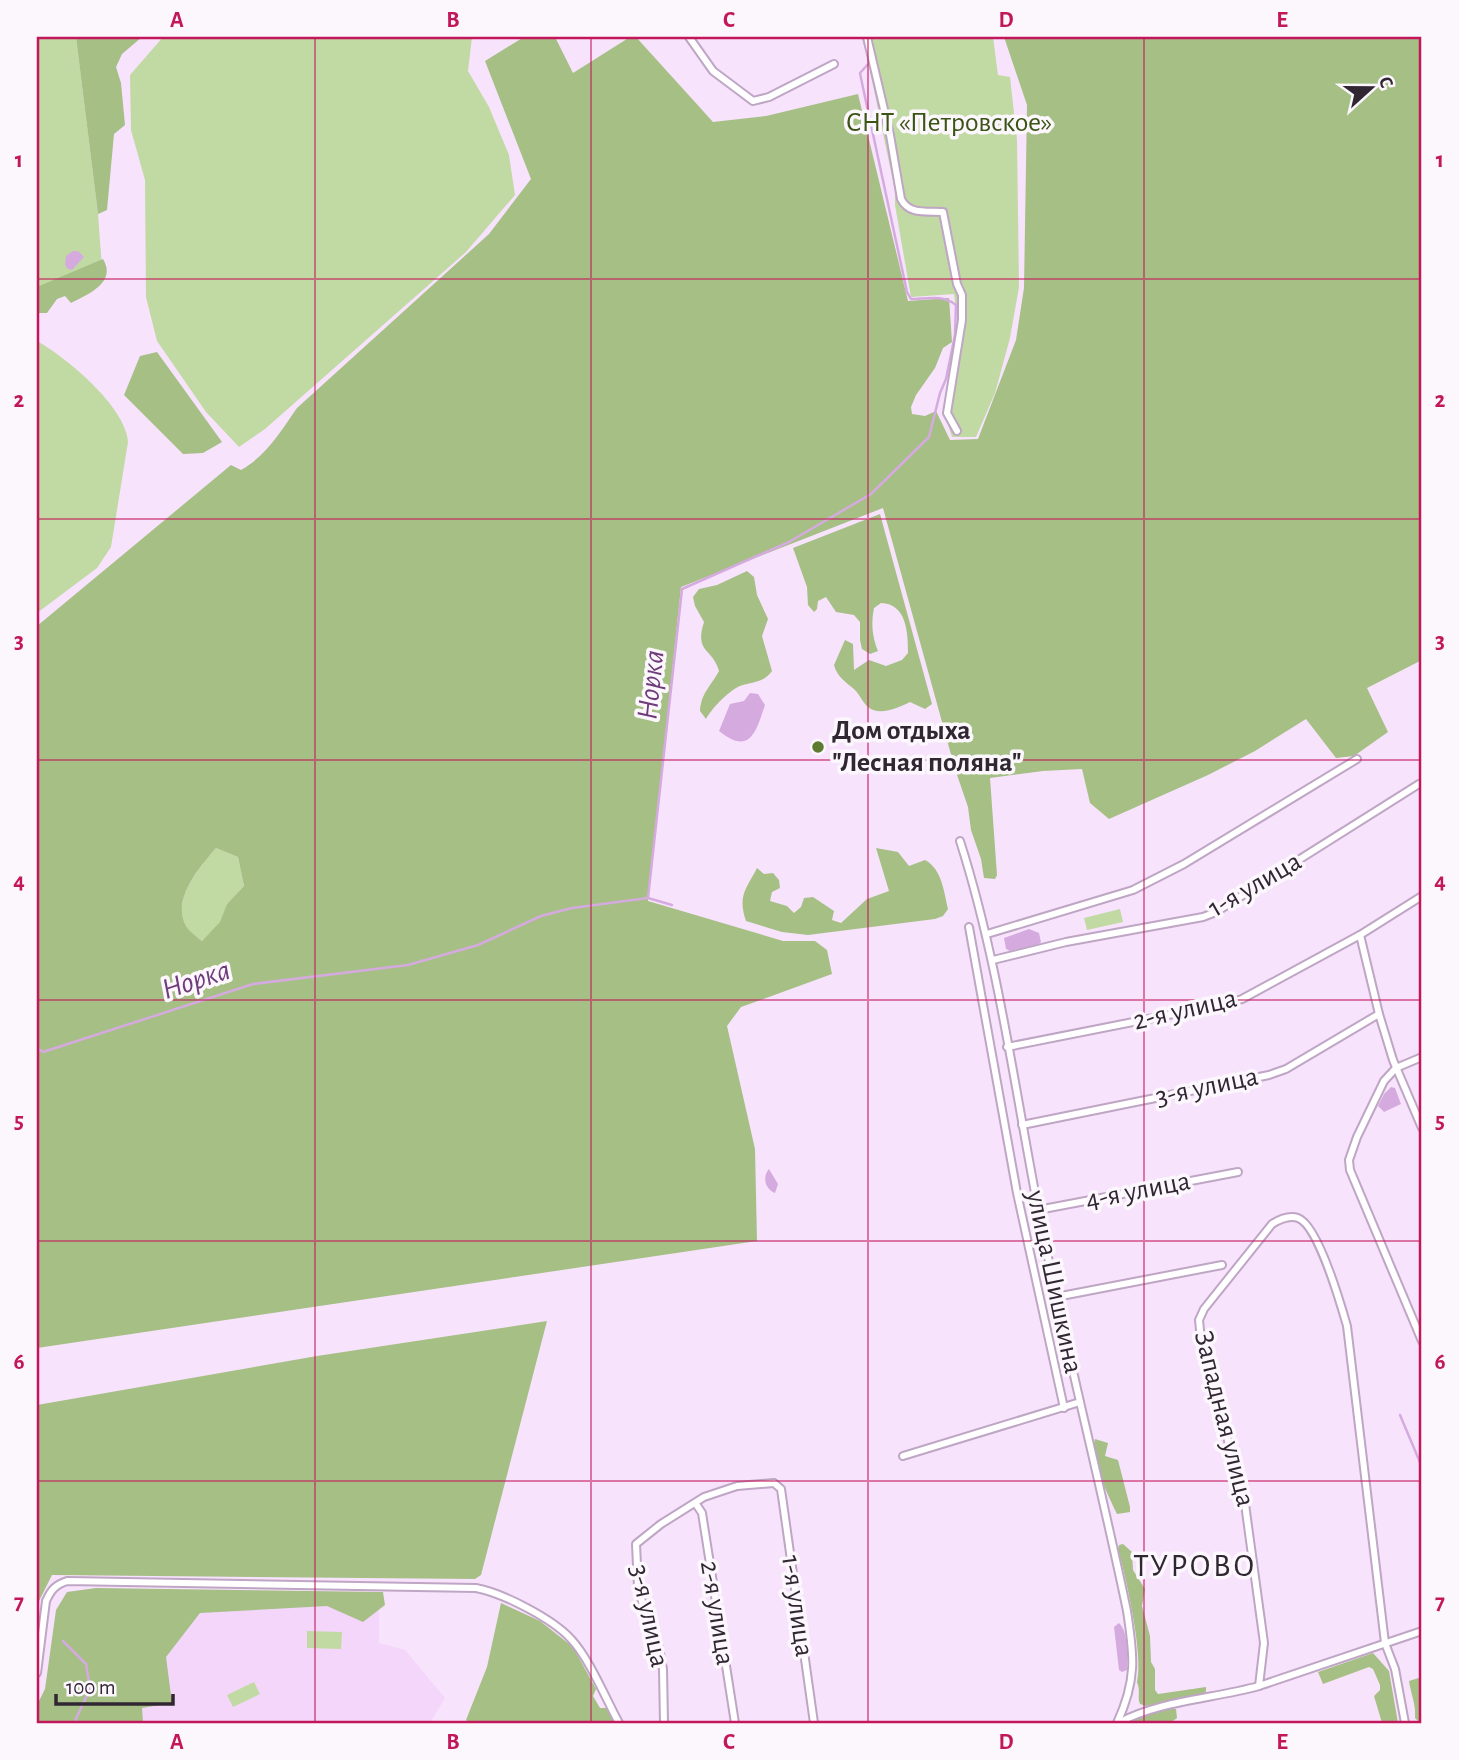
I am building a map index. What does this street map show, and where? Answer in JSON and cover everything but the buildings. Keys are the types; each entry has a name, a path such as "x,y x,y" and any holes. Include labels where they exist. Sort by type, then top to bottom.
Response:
{"street":[{"path":"689,37 713,71 753,101 769,97 834,64"},
{"path":"867,37 890,135 901,199 904,206 911,211 943,212 957,284 962,295 962,320 947,413 957,431"},
{"path":"987,934 1133,890 1184,864 1357,760"},
{"name":"1-я улица","path":"993,960 1066,942 1203,917 1216,912 1419,785"},
{"name":"улица Шишкина","path":"960,841 993,960 1038,1210 1127,1611 1134,1659 1126,1705 1118,1723"},
{"name":"2-я улица","path":"1007,1047 1229,1003 1249,995 1360,934 1422,896"},
{"path":"969,927 1017,1193 1064,1408"},
{"path":"1360,934 1379,1014 1396,1068 1422,1128"},
{"name":"3-я улица","path":"1022,1125 1269,1075 1286,1069 1379,1014"},
{"path":"1422,1057 1396,1068 1384,1081 1349,1160 1350,1170 1422,1342"},
{"name":"4-я улица","path":"1038,1210 1238,1172"},
{"name":"Западная улица","path":"1259,1686 1264,1643 1245,1504 1201,1340 1199,1320 1204,1309 1272,1224 1289,1217 1303,1221 1310,1229 1332,1277 1347,1326 1385,1643"},
{"path":"1056,1297 1222,1265"},
{"path":"903,1456 1080,1402"},
{"name":"1-я улица","path":"696,1504 704,1497 737,1486 774,1483 780,1489 814,1723"},
{"name":"2-я улица","path":"696,1504 702,1513 735,1723"},
{"name":"3-я улица","path":"664,1723 663,1669 657,1639 648,1624 638,1587 635,1550 640,1540 690,1505 696,1504"},
{"path":"37,1673 46,1601 58,1584 67,1581 461,1587 500,1594 563,1631 573,1640 619,1723"},
{"path":"1118,1723 1166,1705 1259,1686 1422,1631"},
{"path":"1385,1643 1395,1669 1405,1723"}],"shaded area":[{"path":"78,251 84,257 72,270 65,265 66,256"},
{"path":"750,693 758,694 765,705 755,732 745,741 738,741 719,731 730,704 744,701"},
{"path":"1029,929 1039,933 1039,944 1010,951 1006,949 1004,938"},
{"path":"1391,1087 1395,1088 1401,1104 1384,1112 1378,1106"},
{"path":"769,1169 778,1184 775,1193 769,1189 766,1182"},
{"path":"379,1594 379,1643 405,1650 445,1698 430,1723 123,1723 189,1595"},
{"path":"1119,1623 1127,1645 1127,1670 1122,1672 1119,1670 1114,1627"}],"green space":[{"path":"37,37 76,37 102,268 37,294"},
{"path":"76,37 142,37 122,54 116,67 121,83 125,125 114,134 107,210 98,214"},
{"path":"163,37 472,37 468,71 489,107 509,155 515,195 466,252 265,429 239,447 206,412 157,341 146,297 145,180 131,130 130,75"},
{"path":"524,37 555,37 573,73 630,37 636,37 713,122 766,116 858,94 908,301 949,298 952,342 943,348 935,368 911,407 912,414 925,416 936,411 950,440 978,439 1016,340 1024,288 1027,105 1004,37 1422,37 1422,660 1367,688 1388,732 1354,756 1336,758 1306,719 1255,751 1208,775 1109,819 1090,803 1082,769 990,778 997,875 995,879 984,878 971,830 968,807 955,769 883,508 681,587 648,901 783,941 815,941 827,950 832,974 741,1007 727,1026 755,1149 757,1241 37,1348 37,626 231,465 241,470 258,458 297,408 489,234 531,179 485,61","holes":["216,848 238,857 244,886 227,904 220,922 202,941 186,926 182,916 182,905 189,884"]},
{"name":"СНТ «Петровское»","path":"863,37 993,37 998,75 1010,77 1017,140 1019,287 1010,338 995,393 976,437 952,437 944,412 958,324 954,294 911,297 895,191"},
{"path":"103,259 106,274 99,286 71,303 65,296 57,299 47,313 37,313 37,287"},
{"path":"37,341 93,384 117,413 128,442 111,547 97,568 37,613"},
{"path":"157,352 222,442 203,453 183,454 124,395 140,356"},
{"path":"880,514 932,704 925,709 910,702 889,710 873,710 840,676 834,665 845,640 853,644 854,670 869,660 886,666 902,660 908,653 904,621 896,608 881,603 874,608 873,619 873,635 878,651 870,654 862,649 860,622 854,615 836,612 826,597 818,601 814,612 808,605 807,587 793,548"},
{"path":"747,571 754,577 757,595 768,619 762,636 772,671 762,679 733,690 717,704 706,719 700,711 701,705 704,694 719,671 701,640 704,622 693,597 699,589 717,585"},
{"path":"216,848 238,857 244,886 227,904 221,922 202,941 186,926 182,905 189,884"},
{"path":"876,848 898,852 909,866 925,860 931,864 939,875 948,909 943,916 808,935 782,932 746,921 743,898 757,868 764,874 773,873 779,880 780,888 772,892 770,901 787,906 794,913 801,907 804,898 813,897 834,911 832,920 841,923 867,899 889,891"},
{"path":"1120,909 1123,922 1087,930 1084,918"},
{"path":"547,1321 481,1575 475,1579 52,1575 37,1605 37,1405 317,1356"},
{"path":"1095,1439 1108,1443 1105,1456 1118,1460 1130,1512 1117,1514 1097,1466"},
{"path":"1123,1544 1132,1552 1133,1570 1145,1589 1142,1606 1150,1636 1155,1690 1158,1694 1206,1687 1206,1692 1146,1706 1140,1704 1136,1636 1118,1549 1119,1545"},
{"path":"96,1588 383,1592 385,1605 363,1622 327,1606 200,1613 166,1657 172,1703 142,1708 143,1723 37,1723 37,1705 45,1689 56,1610 67,1592"},
{"path":"501,1603 540,1621 573,1647 596,1689 593,1696 600,1708 606,1708 615,1723 469,1723 466,1720 487,1667"},
{"path":"307,1631 342,1632 341,1649 307,1648"},
{"path":"1373,1653 1389,1671 1398,1723 1382,1723 1374,1696 1380,1690 1380,1685 1373,1669 1369,1667 1323,1684 1318,1672"},
{"path":"1422,1677 1420,1723 1415,1718 1409,1681"},
{"path":"254,1682 260,1694 233,1707 227,1695"},
{"path":"1176,1709 1177,1718 1170,1723 1130,1723 1142,1714"}],"waterway":[{"name":"Норка","path":"37,1048 43,1052 253,984 408,965 478,945 541,916 572,908 648,898 682,589 789,542 871,494 929,437 946,379 955,335 956,305 940,298 911,299 907,292 860,73 870,62 863,37"},
{"path":"648,898 672,905"},
{"path":"1400,1415 1422,1467"},
{"name":"Норка","path":"63,1641 86,1664 90,1689 74,1723"}],"place":[{"name":"Дом отдыха \"Лесная поляна\"","path":"818,747"}],"district":[{"name":"ТУРОВО","path":"1195,1566"}]}
